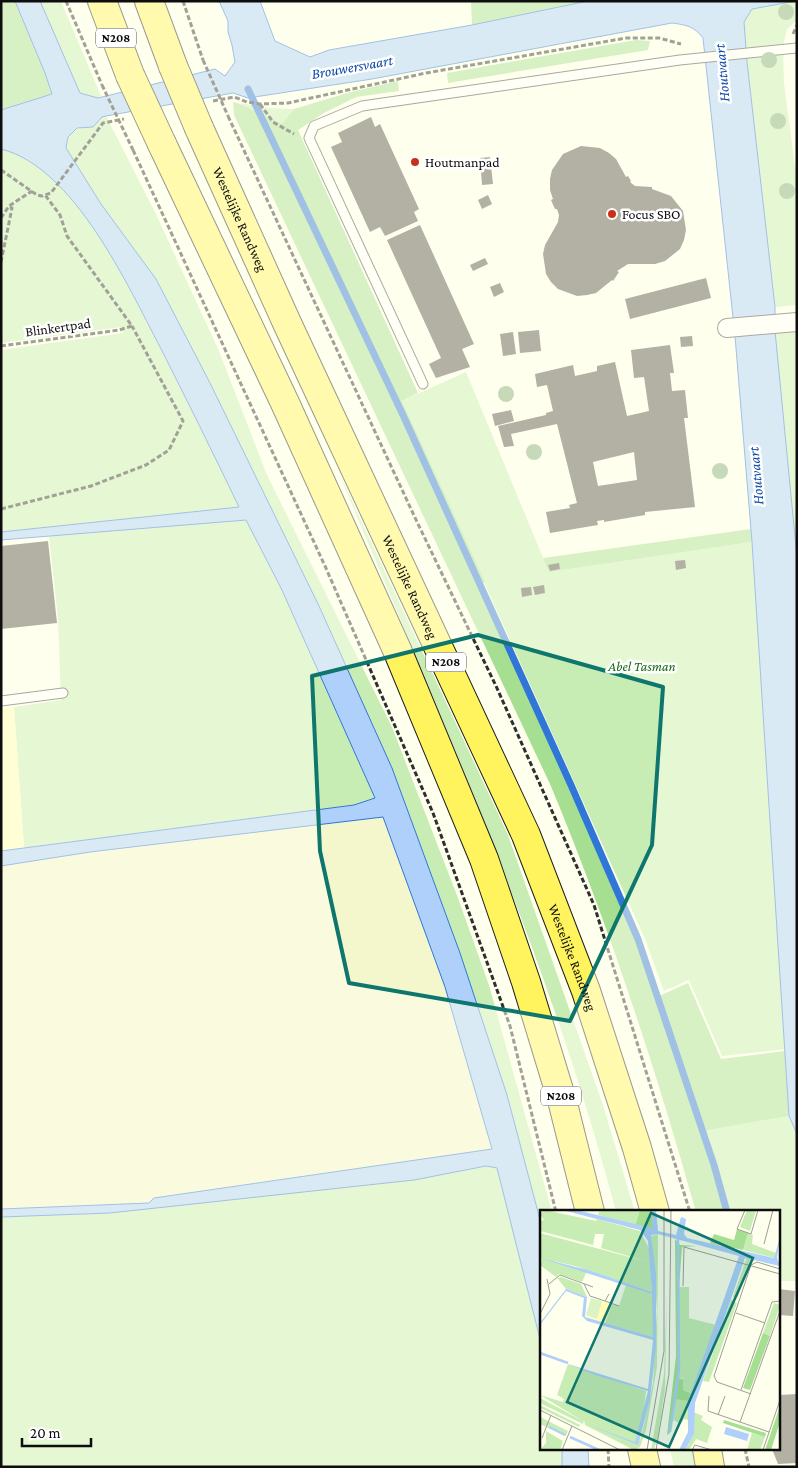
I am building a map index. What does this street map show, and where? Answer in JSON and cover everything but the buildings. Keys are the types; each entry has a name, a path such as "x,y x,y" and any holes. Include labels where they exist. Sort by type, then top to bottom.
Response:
{"main road":[{"name":"N208","path":"102,1 130,75 285,403 398,652 484,859 526,982 562,1100 590,1210"},
{"name":"Westelijke Randweg","path":"149,1 199,128 287,323 526,836 586,991 637,1148 653,1210"},
{"path":"642,1450 646,1467"},
{"path":"708,1450 710,1467"}],"street":[{"path":"727,328 789,323"}],"lane":[{"path":"423,384 309,138 314,126 362,106 680,60 797,48"},
{"path":"1,701 63,693"}],"path":[{"path":"66,1 102,84 320,557 433,813 510,1026 556,1210"},
{"path":"183,1 203,60 228,116 418,524 496,686 594,905 689,1210"},
{"path":"234,97 260,104 288,103 426,73 626,38 659,38 689,46"},
{"path":"260,104 272,122 293,134 309,138"},
{"path":"1,170 37,195 45,195 56,187 86,148"},
{"path":"1,218 9,206 32,191"},
{"path":"1,509 91,486 146,465 169,450 183,421 132,326 67,236 60,215 45,195"},
{"path":"1,262 12,208 9,206"},
{"name":"Blinkertpad","path":"1,346 119,330 132,326"},
{"path":"608,1450 609,1467"},
{"path":"745,1450 749,1467"}],"highlighted area":[{"path":"478,635 663,687 652,845 570,1021 349,983 320,851 312,676"}],"green space":[{"path":"1,1 15,1 52,94 1,110"},
{"path":"40,1 61,1 101,96 98,98 80,93"},
{"path":"471,1 588,1 472,25"},
{"path":"797,1 797,20 787,29 783,47 784,83 797,182 797,305 775,307 744,22 752,9"},
{"path":"636,40 650,41 648,50 448,83 447,73"},
{"path":"398,81 399,91 356,97 324,113 298,130 418,393 402,401 485,582 478,586 565,776 659,996 688,983 721,1059 785,1051 789,1116 703,1131 725,1210 695,1210 647,1049 611,942 550,784 234,115 233,102 282,124 294,109 347,93"},
{"path":"240,103 267,108 294,109 282,125 270,121"},
{"path":"106,116 155,212 219,351 267,475 392,727 458,898 489,985 551,1210 540,1210 540,1222 507,1095 460,953 392,768 319,606 210,383 156,279 101,204 66,148 71,133 78,129 93,127 102,117"},
{"path":"1,149 27,160 52,179 75,203 96,232 132,293 191,407 239,507 1,532 1,350 123,333 122,327 1,343"},
{"path":"797,328 797,557 775,331"},
{"name":"Abel Tasman","path":"466,372 549,572 752,542 786,1049 722,1056 689,980 664,991 645,939 402,401"},
{"path":"337,469 508,835 603,1105 634,1210 615,1210 589,1117 558,1022 490,836"},
{"path":"246,520 281,588 375,798 354,805 24,848 14,707 61,700 58,619 49,536"},
{"path":"751,529 752,542 549,572 543,558"},
{"path":"383,816 445,987 492,1149 154,1198 149,1203 1,1209 1,866 90,852"},
{"path":"789,1116 797,1134 797,1281 780,1281 780,1210 725,1210 703,1131"},
{"path":"486,1166 497,1168 540,1339 540,1450 562,1450 562,1467 1,1467 1,1217 110,1213"},
{"path":"670,1450 693,1450 696,1467 674,1467"}],"sand":[{"path":"14,707 24,848 1,850 1,708"}],"water":[{"path":"15,1 40,1 80,93 98,98 215,69 225,76 235,62 228,32 228,21 219,1 260,1 275,41 310,57 329,50 472,25 588,1 796,1 752,9 744,22 775,307 775,331 797,557 797,1134 789,1116 752,542 735,336 703,38 689,27 672,23 372,79 248,98 233,93 106,116 102,117 93,127 77,128 68,137 66,148 101,204 156,279 210,383 319,606 392,768 460,953 507,1095 538,1212 540,1221 540,1339 497,1168 486,1166 414,1180 110,1213 1,1217 1,1209 149,1203 154,1198 492,1149 445,987 383,817 90,852 1,866 1,851 354,805 375,798 281,588 246,520 1,540 1,532 239,507 132,293 96,232 75,203 52,179 27,160 1,149 1,110 52,94"},
{"path":"562,1450 588,1450 589,1467 562,1467"}],"waterway":[{"path":"248,89 403,415 571,785 638,939 714,1165 726,1210"}],"place":[{"name":"Houtmanpad","path":"415,162"},
{"name":"Focus SBO","path":"612,214"}],"water label":[{"name":"Brouwersvaart","path":"352,67"},
{"name":"Houtvaart","path":"722,73"},
{"name":"Houtvaart","path":"756,476"}]}
